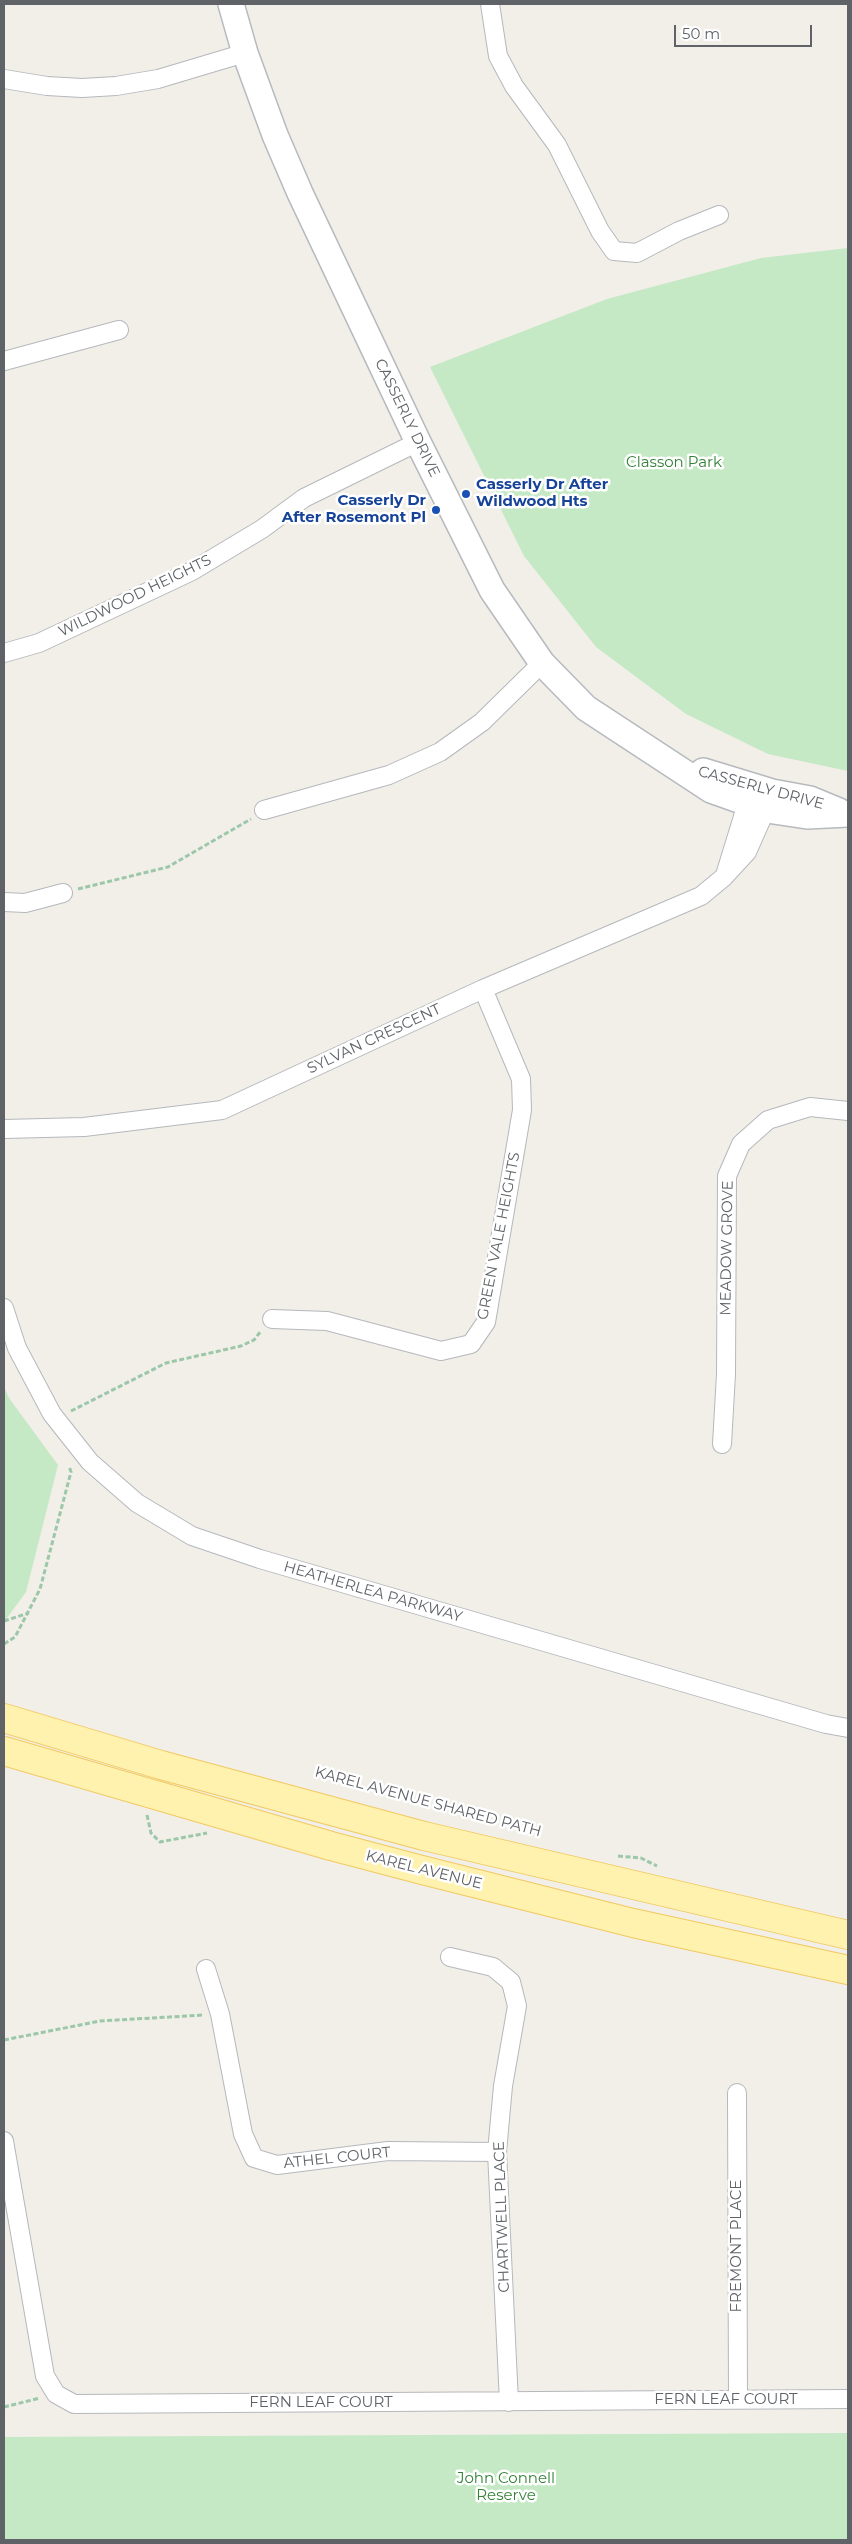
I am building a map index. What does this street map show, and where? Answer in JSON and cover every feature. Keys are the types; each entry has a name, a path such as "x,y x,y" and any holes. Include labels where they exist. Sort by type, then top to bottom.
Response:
{"main road":[{"path":"4,1718 160,1765 335,1812 616,1869 848,1935"},
{"name":"KAREL AVENUE","path":"4,1751 340,1849 633,1923 848,1970"},
{"path":"616,1869 612,1889 615,1903 702,1924 731,1944"}],"street":[{"name":"CASSERLY DRIVE","path":"231,4 245,53 275,135 300,193 418,442 492,590 542,663 586,708 676,768 713,772 760,798 810,799 847,814"},
{"path":"490,4 498,56 514,86 557,145 600,231 614,251 638,253 679,231 719,215"},
{"path":"4,79 47,86 116,86 158,79 245,53"},
{"path":"4,361 119,330"},
{"name":"WILDWOOD HEIGHTS","path":"4,653 39,643 192,571 262,529 304,498 418,442"},
{"path":"264,810 389,775 440,752 482,722 542,663"},
{"name":"SYLVAN CRESCENT","path":"4,1129 84,1127 222,1110 483,989 701,896 724,877 747,852 760,798"},
{"path":"4,902 24,903 63,893"},
{"name":"GREEN VALE HEIGHTS","path":"272,1319 327,1321 441,1351 471,1344 486,1322 522,1110 521,1079 483,989"},
{"name":"MEADOW GROVE","path":"722,1444 726,1374 727,1176 741,1144 768,1120 810,1107 848,1111"},
{"name":"HEATHERLEA PARKWAY","path":"4,1308 17,1348 55,1419 90,1462 137,1503 192,1536 269,1562 807,1718 848,1728"},
{"name":"CHARTWELL PLACE","path":"450,1958 493,1967 512,1982 517,2006 503,2086 497,2152 509,2402"},
{"name":"ATHEL COURT","path":"206,1969 220,2014 242,2134 254,2158 277,2165 388,2151 497,2152"},
{"name":"FREMONT PLACE","path":"737,2093 738,2399"},
{"path":"4,2141 45,2376 56,2394"},
{"name":"FERN LEAF COURT","path":"56,2394 74,2404 848,2399"}],"path":[{"path":"63,893 168,867 234,830 264,810"},
{"path":"55,1419 166,1363 248,1343 254,1340 272,1319"},
{"path":"4,1644 16,1637 40,1589 71,1472 66,1457"},
{"path":"4,1621 30,1612"},
{"path":"616,1869 641,1858 658,1866"},
{"path":"4,2040 100,2021 220,2014"},
{"path":"4,2407 56,2394"}],"green space":[{"name":"Classon Park","path":"848,248 848,771 768,754 686,714 596,647 524,556 430,367 607,299 761,258"},
{"path":"4,1387 9,1398 58,1465 26,1592 4,1622"},
{"name":"John Connell Reserve","path":"848,2433 848,2540 4,2540 4,2437"}],"place":[{"name":"Casserly Dr After Wildwood Hts","path":"466,494"},
{"name":"Casserly Dr After Rosemont Pl","path":"436,510"}]}
